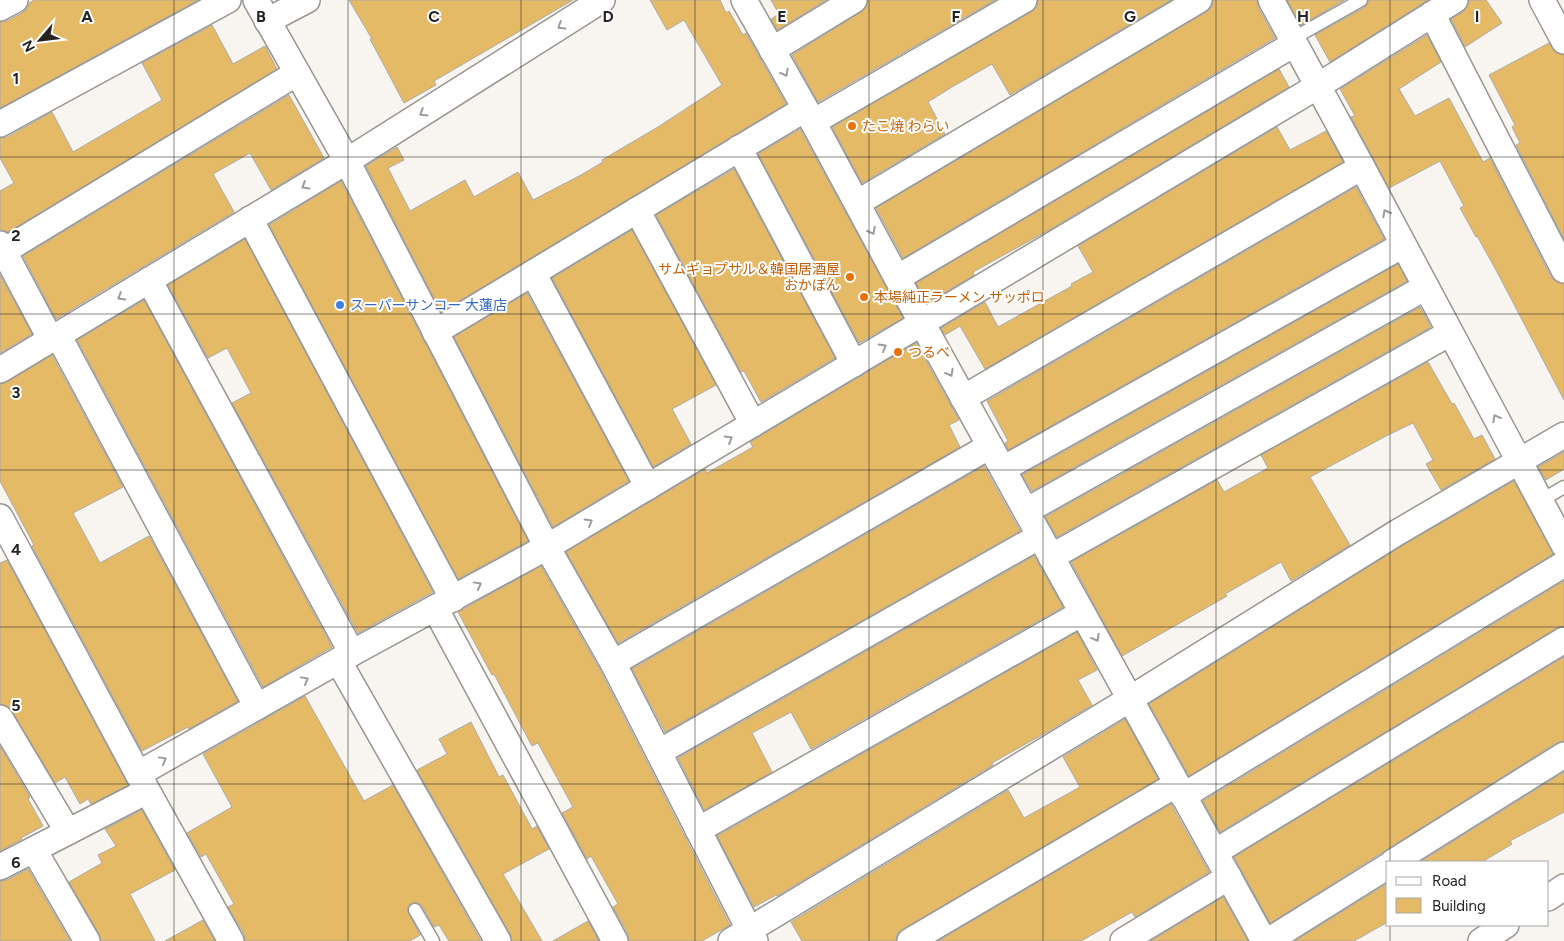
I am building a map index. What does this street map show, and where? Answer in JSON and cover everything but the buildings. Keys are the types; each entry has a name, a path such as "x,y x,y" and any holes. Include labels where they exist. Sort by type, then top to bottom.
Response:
{"street":[{"path":"0,8 15,0"},
{"path":"0,124 228,0"},
{"path":"307,0 261,10 347,161 547,547 614,663 698,830 745,937 1398,532 1564,434"},
{"path":"0,370 347,161 602,0"},
{"path":"744,0 809,115 1045,547 1266,941 1386,867"},
{"path":"772,50 854,0"},
{"path":"435,332 739,148 809,115 1024,0"},
{"path":"857,203 1199,0"},
{"path":"1271,0 1564,546"},
{"path":"0,867 68,832 257,707 547,547 1318,86 1455,0"},
{"path":"1542,0 1564,41"},
{"path":"1432,14 1564,270"},
{"path":"897,278 1293,41"},
{"path":"257,707 55,337 2,248 297,74"},
{"path":"739,148 854,364"},
{"path":"964,398 1362,167"},
{"path":"637,210 753,424"},
{"path":"250,219 615,941"},
{"path":"1003,469 1403,245"},
{"path":"533,272 648,487"},
{"path":"149,280 346,657 498,941"},
{"path":"1026,511 1426,287"},
{"path":"658,752 1450,333"},
{"path":"614,663 990,446"},
{"path":"0,517 142,783 231,941"},
{"path":"910,941 1180,790 1564,564"},
{"path":"698,830 1082,613"},
{"path":"1215,852 1564,640"},
{"path":"0,718 68,832"},
{"path":"1395,861 1564,755"},
{"path":"34,850 87,941"},
{"path":"1122,941 1229,877"},
{"path":"1549,897 1564,887"},
{"path":"1481,941 1504,926"}],"lane":[{"path":"1293,41 1361,0"},
{"path":"1540,501 1564,487"},
{"path":"415,910 433,941"}],"place":[{"name":"たこ焼 わらい","path":"852,126"},
{"name":"サムギョプサル＆韓国居酒屋 おかぽん","path":"850,277"},
{"name":"本場純正ラーメン サッポロ","path":"864,297"},
{"name":"スーパーサンコー 大蓮店","path":"340,305"},
{"name":"つるべ","path":"898,352"}]}
